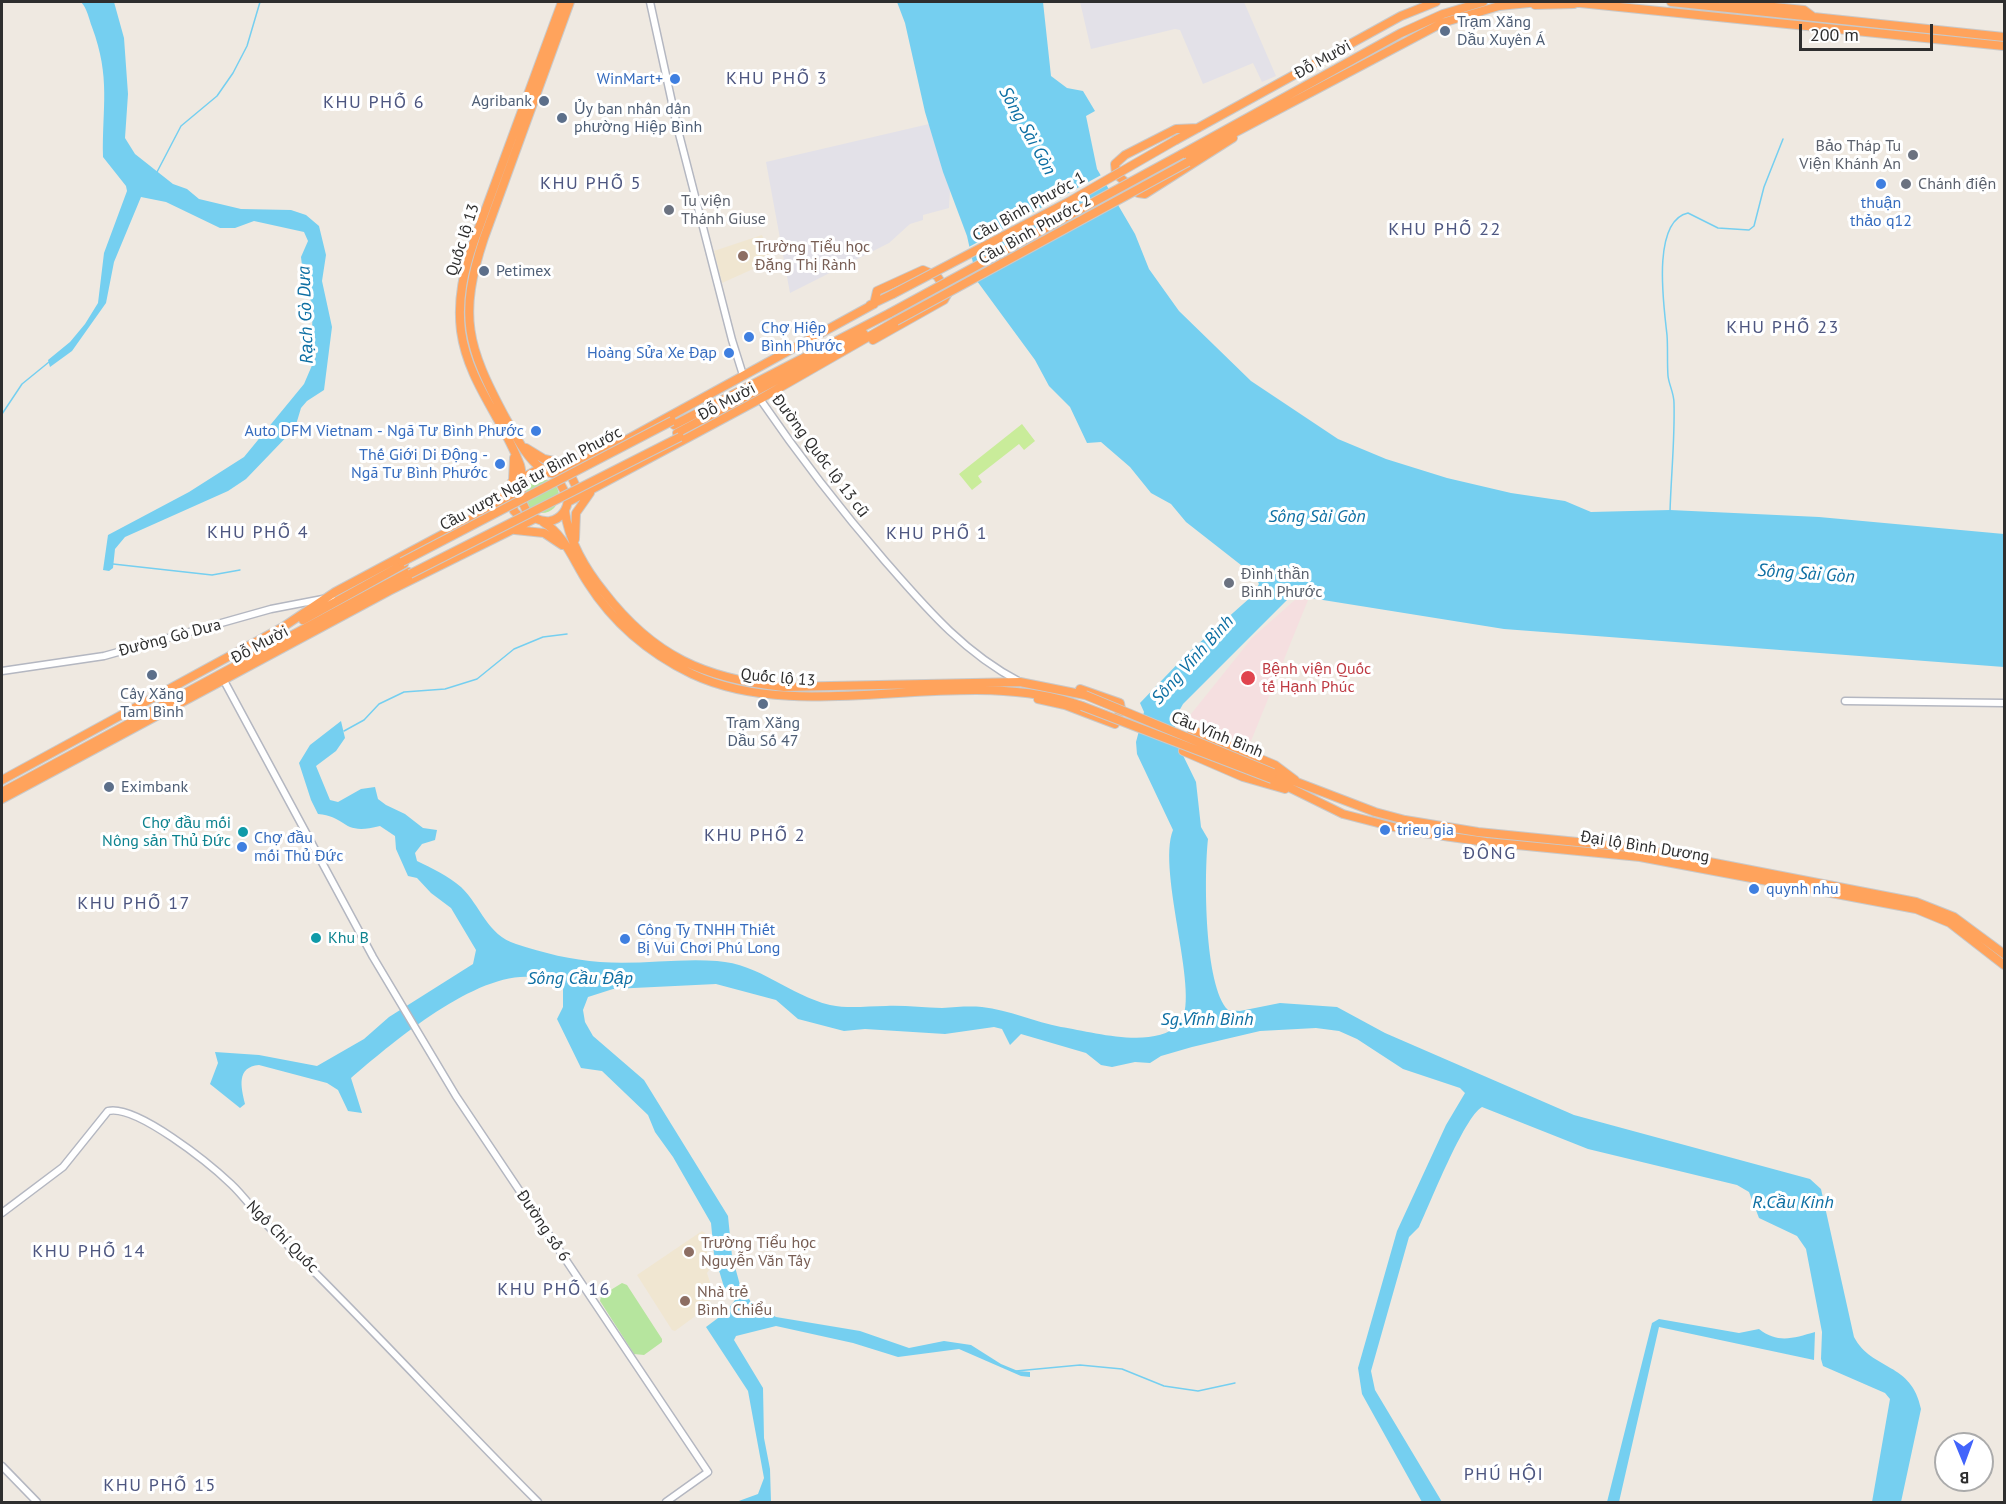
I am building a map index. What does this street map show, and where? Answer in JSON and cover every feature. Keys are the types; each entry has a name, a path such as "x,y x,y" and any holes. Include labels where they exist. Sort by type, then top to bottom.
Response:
{"highway":[{"name":"Quốc lộ 13","path":"520,489 521,468 467,359 460,318 462,284 474,241 562,2"},
{"name":"Quốc lộ 13","path":"542,469 522,445 478,365 471,336 469,300 472,276 484,238 570,2"},
{"name":"Đỗ Mười","path":"1176,140 1401,16 1436,2"},
{"name":"Đỗ Mười","path":"1185,158 1401,33 1443,14 1483,2"},
{"name":"Đỗ Mười","path":"1185,158 1418,33 1460,16 1499,6 1539,2"},
{"name":"Đỗ Mười","path":"1570,2 1717,16 1726,21 1883,37 1893,34 1952,40 1962,45 2004,48"},
{"path":"1671,2 2004,35"},
{"path":"1724,2 1804,10 1812,16"},
{"name":"Đỗ Mười","path":"1362,64 1370,63 1446,25 1478,14 1538,4 1646,9"},
{"path":"1893,34 1897,25"},
{"name":"Đỗ Mười","path":"1185,158 1233,138 1321,91 1329,81"},
{"path":"1198,128 1182,127 1169,132 1120,158 1114,168 1117,176 1141,194 1212,153 1233,138"},
{"name":"Cầu Bình Phước 1","path":"893,294 1071,201 1176,140"},
{"name":"Cầu Bình Phước 2","path":"893,317 1185,158"},
{"path":"829,358 846,355 889,332 948,295 947,288 932,272 918,271 877,291 874,304"},
{"name":"Đỗ Mười","path":"676,429 746,380 756,368 893,294"},
{"name":"Đỗ Mười","path":"559,473 746,380 893,317"},
{"name":"Đỗ Mười","path":"568,502 829,358 893,317"},
{"name":"Đỗ Mười","path":"676,429 758,396 819,367 829,358"},
{"name":"Cầu vượt Ngã tư Bình Phước","path":"403,563 676,429"},
{"name":"Cầu vượt Ngã tư Bình Phước","path":"410,573 676,429"},
{"path":"522,445 544,459 576,465"},
{"path":"497,506 506,496 514,475 513,451"},
{"path":"534,521 526,510 520,489 529,473 542,469 572,478 580,495"},
{"path":"512,498 514,511 534,521 554,520 564,511 568,502 559,473"},
{"path":"573,538 577,509 595,487"},
{"name":"Đỗ Mười","path":"2,782 315,613 333,599 512,498 520,489"},
{"name":"Quốc lộ 13","path":"564,511 573,538 604,593 624,619 671,655 721,677 748,683 795,687 1024,682 1085,695"},
{"name":"Quốc lộ 13","path":"534,521 555,530 589,586 621,627 667,662 721,685 781,695 1023,692 1063,699 1082,706"},
{"name":"Đỗ Mười","path":"2,792 222,676 534,521"},
{"path":"512,530 534,531 548,535 571,556"},
{"name":"Đỗ Mười","path":"2,782 319,604 403,563"},
{"name":"Đỗ Mười","path":"2,799 311,625 410,573"},
{"path":"315,613 319,604"},
{"path":"311,625 338,618 342,608"},
{"path":"1023,692 1030,697 1065,705 1115,724 1122,706 1116,700 1068,685 1024,682"},
{"name":"Cầu Vĩnh Bình","path":"1085,695 1272,776"},
{"name":"Cầu Vĩnh Bình","path":"1082,706 1272,776"},
{"path":"1290,789 1251,780 1184,752 1193,730 1279,767 1298,783"},
{"name":"Đại lộ Bình Dương","path":"1272,776 1298,783 1382,814 1418,823 1493,834 1628,846 1928,913 1950,923 2004,965"},
{"name":"Đại lộ Bình Dương","path":"1272,776 1290,789 1343,814 1409,831 1486,842 1632,856 1890,896 1929,906 1962,921 2004,954"}],"street":[{"path":"650,2 683,147 731,337 746,380"},
{"name":"Đường Quốc lộ 13 cũ","path":"758,396 825,490 932,614 977,657 1024,682"},
{"name":"Đường Gò Dưa","path":"2,671 104,656 271,609 333,599"},
{"name":"Đường số 6","path":"222,676 251,734 375,957 471,1120 708,1472 666,1503"},
{"path":"1845,701 2004,703"},
{"name":"Ngô Chí Quốc","path":"2,1213 56,1173 76,1153 108,1112 119,1110 147,1123 187,1148 231,1184 270,1227 380,1336 468,1433 538,1503"},
{"path":"2,1466 37,1503"}],"shaded area":[{"path":"1080,2 1244,2 1276,76 1262,82 1253,63 1203,84 1180,30 1175,29 1091,49"},
{"path":"929,124 950,190 949,208 923,215 923,220 910,224 889,243 790,293 766,162"},
{"name":"Trường Tiểu học Đặng Thị Rành","path":"762,235 773,260 722,283 714,251"},
{"name":"Bệnh viện Quốc tế Hạnh Phúc","path":"1297,598 1308,600 1249,746 1187,719 1252,638"},
{"path":"702,1231 705,1233 709,1270 707,1273 711,1285 709,1304 675,1331 672,1330 637,1275"}],"green space":[{"path":"1022,424 1035,441 1024,450 1019,444 978,476 982,482 972,490 959,474"},
{"path":"542,479 554,484 559,496 554,508 542,513 530,508 525,496 530,484"},
{"path":"622,1283 627,1285 662,1339 662,1342 644,1355 634,1354 600,1301 601,1296"}],"water":[{"path":"81,2 114,2 124,38 128,94 125,138 135,154 173,184 187,189 199,199 241,209 291,210 306,215 319,226 326,255 322,281 332,327 324,390 307,401 301,408 295,428 246,479 228,491 125,537 115,549 113,568 109,571 103,570 108,535 189,492 244,457 304,384 316,356 312,329 313,304 305,292 301,257 308,241 304,232 254,221 235,228 220,228 166,202 141,197 114,262 106,303 72,351 50,367 48,360 70,342 98,303 104,253 127,191 126,186 103,157 104,77 102,62 88,14"},
{"name":"Sông Sài Gòn","path":"897,2 1043,2 1051,76 1067,88 1083,91 1095,111 1086,116 1097,169 1135,234 1149,269 1179,311 1251,381 1338,439 1386,459 1447,478 1511,493 1565,501 1591,512 1670,510 1819,517 2004,534 2004,667 1504,629 1298,596 1287,600 1183,704 1174,720 1177,743 1196,782 1201,827 1208,839 1206,902 1210,955 1220,997 1228,1010 1240,1011 1280,1003 1337,1007 1385,1033 1574,1115 1810,1179 1821,1189 1854,1337 1871,1356 1901,1375 1909,1383 1921,1409 1901,1502 1872,1502 1890,1399 1885,1393 1823,1366 1822,1332 1806,1249 1797,1236 1759,1218 1749,1192 1737,1185 1588,1149 1482,1107 1457,1143 1419,1227 1409,1237 1371,1371 1375,1390 1442,1502 1422,1502 1362,1394 1358,1368 1397,1231 1446,1125 1465,1093 1460,1088 1403,1069 1357,1039 1339,1031 1316,1028 1260,1031 1161,1056 1150,1063 1135,1062 1112,1067 1101,1065 1086,1053 1021,1034 1010,1045 1002,1029 994,1027 945,1034 865,1029 844,1031 798,1019 776,1000 716,984 613,989 588,997 583,1010 585,1022 593,1036 644,1080 728,1216 732,1256 740,1285 753,1305 776,1317 860,1331 909,1348 944,1341 971,1345 1001,1364 1018,1371 1030,1372 1030,1377 1021,1376 959,1349 898,1357 853,1343 776,1326 736,1336 734,1340 763,1388 764,1438 770,1469 771,1502 736,1502 758,1494 764,1478 748,1391 706,1327 726,1312 735,1300 724,1287 714,1254 711,1223 673,1157 655,1132 648,1115 602,1071 581,1068 557,1019 563,1007 563,989 538,978 515,977 464,995 438,1011 389,1046 351,1078 362,1113 348,1111 338,1090 327,1083 259,1065 243,1074 245,1104 240,1108 210,1084 218,1063 215,1052 259,1055 317,1066 364,1039 389,1017 473,964 476,950 451,908 431,893 417,878 408,876 396,849 395,836 380,826 358,829 318,814 299,763 310,745 341,721 345,738 336,751 316,766 330,800 338,802 361,789 375,787 378,799 386,805 405,814 423,828 437,830 435,840 422,844 415,853 417,861 461,887 491,927 506,940 516,944 558,956 600,962 702,960 733,963 815,1000 837,1006 982,1007 1061,1027 1139,1038 1168,1032 1179,1024 1185,1011 1186,990 1170,875 1169,849 1173,830 1137,754 1136,742 1144,712 1140,703 1188,653 1252,596 1259,584 1255,576 1186,522 1171,504 1151,493 1130,467 1101,442 1087,443 1070,407 1049,386 1035,360 977,281 967,236 943,172 925,112 905,23"},
{"path":"1659,1319 1739,1333 1759,1329 1773,1337 1780,1338 1793,1338 1815,1332 1814,1360 1659,1327 1619,1502 1607,1502 1652,1323"}],"pier":[{"path":"1103,174 1106,180 968,255 967,248"},
{"path":"1111,188 1118,201 974,280 970,265"}],"waterway":[{"path":"157,172 181,126 217,96 233,73 247,46 260,2"},
{"path":"1670,512 1674,403 1668,376 1662,266 1664,248 1676,219 1688,213 1718,228 1749,230 1754,226 1764,187 1783,139"},
{"path":"2,414 22,384 49,362"},
{"name":"Rạch Gò Dưa","path":"113,564 212,575 240,570"},
{"path":"344,731 364,720 379,704 404,692 445,689 477,679 514,649 543,637 567,634"},
{"path":"1016,1371 1080,1365 1122,1369 1164,1386 1198,1391 1235,1383"}],"place":[{"name":"Trạm Xăng Dầu Xuyên Á","path":"1445,31"},
{"name":"WinMart+","path":"675,79"},
{"name":"Agribank","path":"544,101"},
{"name":"Ủy ban nhân dân phường Hiệp Bình","path":"562,118"},
{"name":"Bảo Tháp Tu Viện Khánh An","path":"1913,155"},
{"name":"thuận thảo q12","path":"1881,184"},
{"name":"Chánh điện","path":"1906,184"},
{"name":"Tu viện Thánh Giuse","path":"669,210"},
{"name":"Trường Tiểu học Đặng Thị Rành","path":"743,256"},
{"name":"Petimex","path":"484,271"},
{"name":"Chợ Hiệp Bình Phước","path":"749,337"},
{"name":"Hoàng Sửa Xe Đạp","path":"729,353"},
{"name":"Auto DFM Vietnam - Ngã Tư Bình Phước","path":"536,431"},
{"name":"Thế Giới Di Động - Ngã Tư Bình Phước","path":"500,464"},
{"name":"Đình thần Bình Phước","path":"1229,583"},
{"name":"Cây Xăng Tam Bình","path":"152,675"},
{"name":"Bệnh viện Quốc tế Hạnh Phúc","path":"1248,678"},
{"name":"Trạm Xăng Dầu Số 47","path":"763,704"},
{"name":"Eximbank","path":"109,787"},
{"name":"trieu gia","path":"1385,830"},
{"name":"Chợ đầu mối Nông sản Thủ Đức","path":"243,832"},
{"name":"Chợ đầu mối Thủ Đức","path":"242,847"},
{"name":"quynh nhu","path":"1754,889"},
{"name":"Khu B","path":"316,938"},
{"name":"Công Ty TNHH Thiết Bị Vui Chơi Phú Long","path":"625,939"},
{"name":"Trường Tiểu học Nguyễn Văn Tây","path":"689,1252"},
{"name":"Nhà trẻ Bình Chiểu","path":"685,1301"}],"district":[{"name":"KHU PHỐ 3","path":"777,79"},
{"name":"KHU PHỐ 6","path":"374,103"},
{"name":"KHU PHỐ 5","path":"591,184"},
{"name":"KHU PHỐ 22","path":"1445,230"},
{"name":"KHU PHỐ 23","path":"1783,328"},
{"name":"KHU PHỐ 4","path":"258,533"},
{"name":"KHU PHỐ 1","path":"937,534"},
{"name":"KHU PHỐ 2","path":"755,836"},
{"name":"ĐÔNG","path":"1490,854"},
{"name":"KHU PHỐ 17","path":"134,904"},
{"name":"KHU PHỐ 14","path":"89,1252"},
{"name":"KHU PHỐ 16","path":"554,1290"},
{"name":"PHÚ HỘI","path":"1504,1475"},
{"name":"KHU PHỐ 15","path":"160,1486"}],"water label":[{"name":"Sông Vĩnh Bình","path":"1193,660"},
{"name":"Sông Cầu Đập","path":"580,979"},
{"name":"Sg.Vĩnh Bình","path":"1207,1020"},
{"name":"R.Cầu Kinh","path":"1793,1203"}]}
